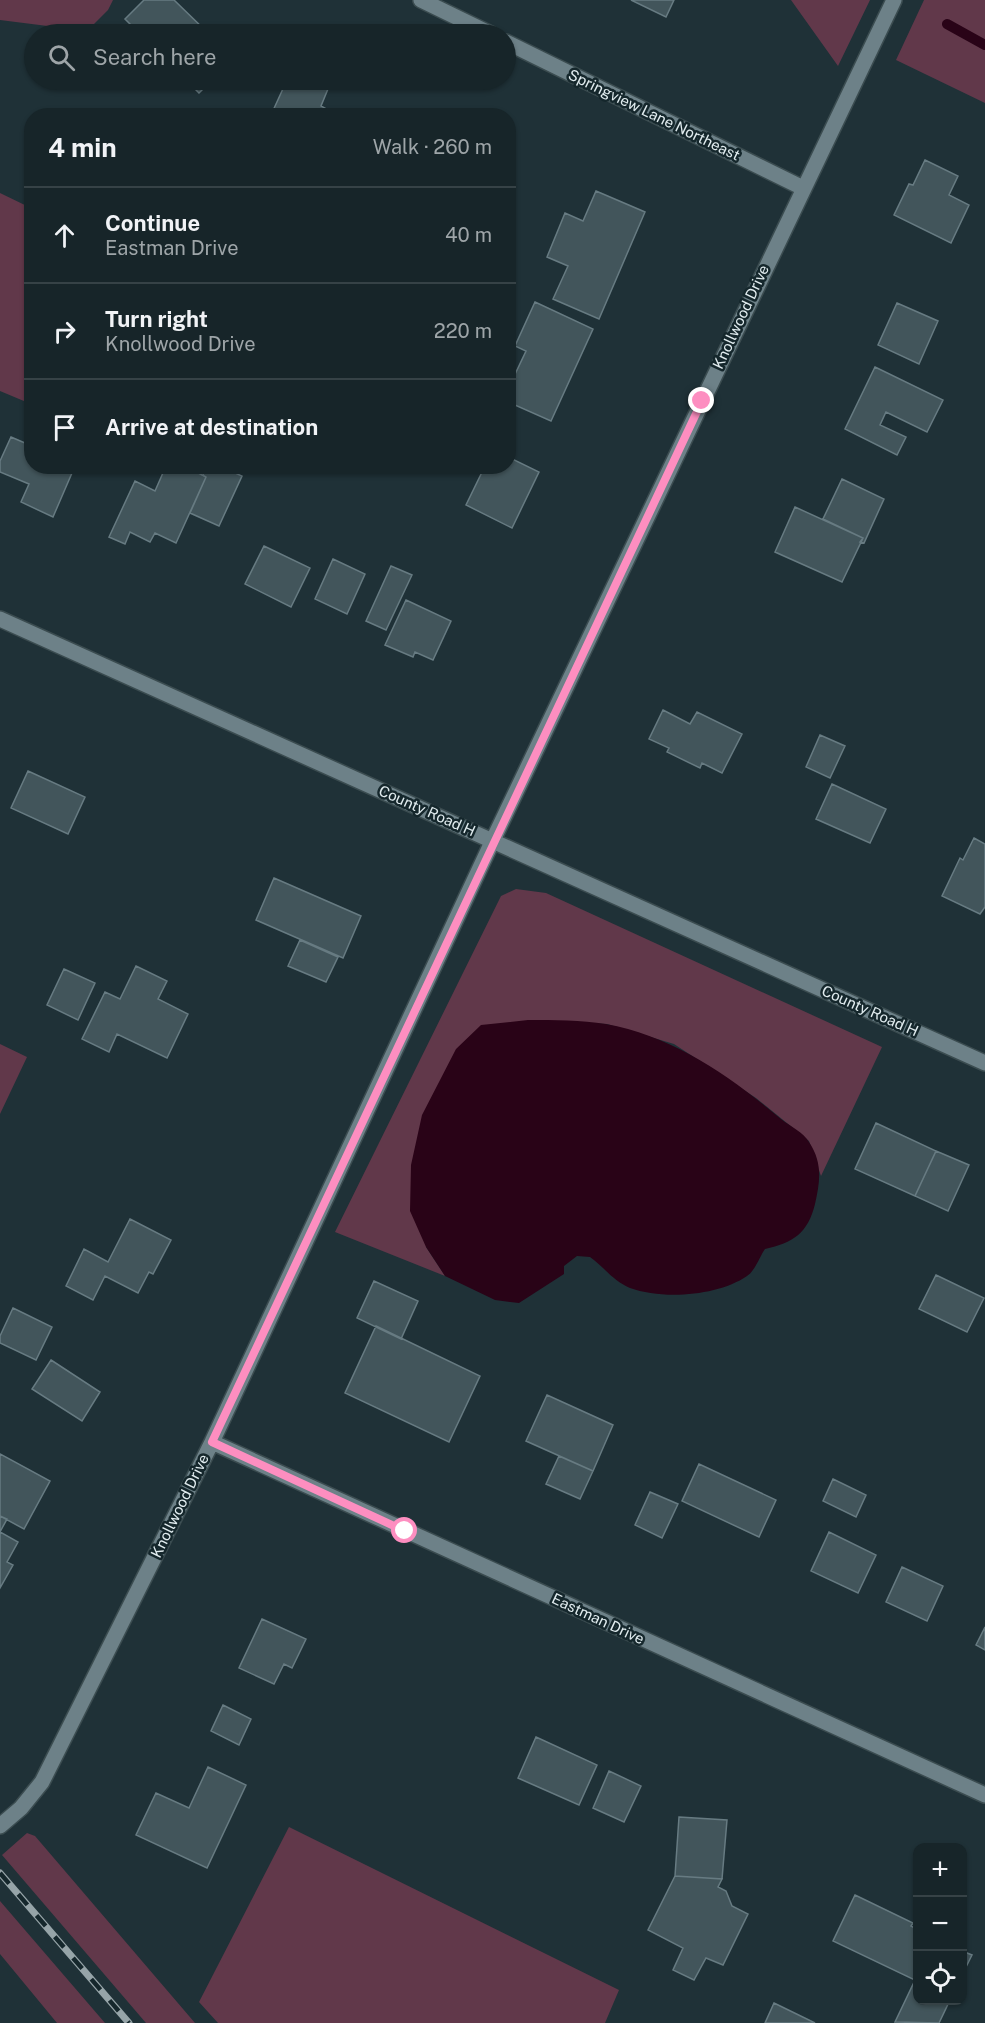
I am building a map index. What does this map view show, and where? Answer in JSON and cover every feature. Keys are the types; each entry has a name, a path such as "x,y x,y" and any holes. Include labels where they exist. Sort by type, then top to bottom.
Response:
{"street":[{"path":"421,0 470,24"},
{"name":"Knollwood Drive","path":"0,1826 21,1808 42,1782 212,1442 493,840 894,0"},
{"name":"Springview Lane Northeast","path":"516,47 803,188"},
{"name":"County Road H","path":"0,619 985,1063"},
{"name":"Eastman Drive","path":"212,1442 985,1796"}],"shaded area":[{"path":"0,0 113,0 108,10 94,24 32,24 0,20"},
{"path":"791,0 870,0 838,66"},
{"path":"924,0 985,0 985,103 896,60"},
{"path":"0,193 24,205 24,401 0,391"},
{"path":"516,889 546,893 882,1047 821,1176 809,1141 756,1098 674,1044 607,1024 528,1020 426,1247 445,1276 335,1232 501,896"},
{"path":"528,1020 587,1022 631,1030 677,1048 700,1060 742,1088 804,1136 817,1157 819,1173 815,1204 803,1229 784,1244 765,1249 747,1276 735,1283 706,1292 674,1295 643,1292 624,1285 590,1257 577,1256 564,1266 564,1274 519,1303 495,1300 445,1276 426,1247 410,1211 411,1165 422,1115 456,1049 481,1025"},
{"path":"0,1044 27,1057 0,1114"},
{"path":"289,1827 619,1990 605,2023 218,2023 199,2002"},
{"path":"27,1833 35,1836 195,2023 146,2023 2,1855"},
{"path":"0,1901 105,2023 57,2023 0,1954"}],"building":[{"path":"144,0 174,0 199,24 130,24 125,19"},
{"path":"631,0 674,0 666,17"},
{"path":"282,90 328,90 321,106 325,108 274,108"},
{"path":"925,160 958,176 949,195 969,205 951,243 894,215 909,184 913,185"},
{"path":"596,191 645,212 599,319 553,299 568,266 547,257 565,213 583,221"},
{"path":"535,302 593,329 551,421 516,406 516,372 526,351 516,346"},
{"path":"897,303 938,321 919,364 878,345"},
{"path":"875,367 943,400 927,432 886,412 880,425 906,437 897,455 845,429"},
{"path":"11,437 24,443 24,474 72,474 53,517 21,502 29,484 0,472 0,461"},
{"path":"516,461 539,472 512,528 466,505 481,474 516,474"},
{"path":"162,474 200,474 206,477 176,543 155,533 150,542 130,532 125,544 109,537 135,481 155,491"},
{"path":"238,474 242,476 219,526 190,513 206,477 203,475"},
{"path":"842,479 884,499 864,543 860,542 863,538 823,519"},
{"path":"795,507 863,538 842,582 775,552"},
{"path":"264,546 310,568 291,607 245,584"},
{"path":"333,559 365,574 347,614 315,599"},
{"path":"391,566 412,575 386,630 366,621"},
{"path":"406,600 451,621 433,660 415,652 413,657 385,645"},
{"path":"663,710 690,724 697,712 742,734 722,773 702,763 700,768 667,752 669,748 649,739"},
{"path":"820,735 845,746 830,778 806,767"},
{"path":"28,771 85,797 68,834 11,808"},
{"path":"832,784 886,809 870,843 816,819"},
{"path":"974,838 985,844 985,907 980,914 942,896 960,858 963,860"},
{"path":"274,878 361,916 343,958 256,920"},
{"path":"300,940 338,957 326,982 288,966"},
{"path":"136,966 167,981 158,999 188,1014 167,1058 117,1034 109,1052 82,1039 105,992 120,999"},
{"path":"64,969 95,983 78,1020 47,1005"},
{"path":"876,1123 936,1151 915,1196 855,1169"},
{"path":"936,1151 969,1165 948,1211 915,1196"},
{"path":"130,1219 171,1240 153,1274 149,1272 138,1293 105,1276 93,1300 66,1286 84,1249 108,1262"},
{"path":"936,1275 984,1298 967,1332 919,1309"},
{"path":"374,1281 418,1301 401,1339 357,1318"},
{"path":"13,1308 52,1327 36,1360 0,1343 0,1336"},
{"path":"376,1326 480,1376 449,1442 345,1393"},
{"path":"51,1360 100,1392 82,1421 32,1389"},
{"path":"547,1395 613,1425 593,1471 526,1441"},
{"path":"0,1454 50,1481 24,1529 0,1516"},
{"path":"559,1456 593,1471 580,1499 546,1484"},
{"path":"699,1464 776,1500 759,1537 682,1501"},
{"path":"833,1479 866,1495 856,1517 823,1501"},
{"path":"650,1492 678,1504 662,1538 635,1525"},
{"path":"0,1516 7,1519 0,1532"},
{"path":"0,1532 18,1542 7,1562 13,1565 0,1588"},
{"path":"829,1532 876,1555 858,1593 811,1571"},
{"path":"902,1567 943,1586 927,1621 886,1602"},
{"path":"262,1619 306,1639 292,1668 284,1664 274,1684 239,1668"},
{"path":"985,1627 985,1650 976,1645"},
{"path":"223,1705 251,1719 239,1745 211,1731"},
{"path":"536,1737 597,1765 579,1805 518,1778"},
{"path":"208,1767 246,1785 207,1868 136,1835 156,1793 189,1808"},
{"path":"609,1771 641,1786 624,1822 593,1808"},
{"path":"679,1817 727,1820 722,1879 675,1876"},
{"path":"675,1876 722,1879 718,1887 726,1891 732,1906 748,1914 723,1965 706,1958 694,1980 673,1970 683,1948 648,1930"},
{"path":"855,1895 913,1923 911,1926 913,1927 913,1979 833,1941"},
{"path":"967,1953 972,1955 967,1965"},
{"path":"913,1984 913,2005 948,2005 939,2023 895,2022"},
{"path":"774,2003 815,2023 765,2023"}],"waterway":[{"path":"947,24 985,45"}],"railway":[{"path":"0,1873 129,2023"}],"route":[{"path":"405,1531 212,1442 702,401"}]}
